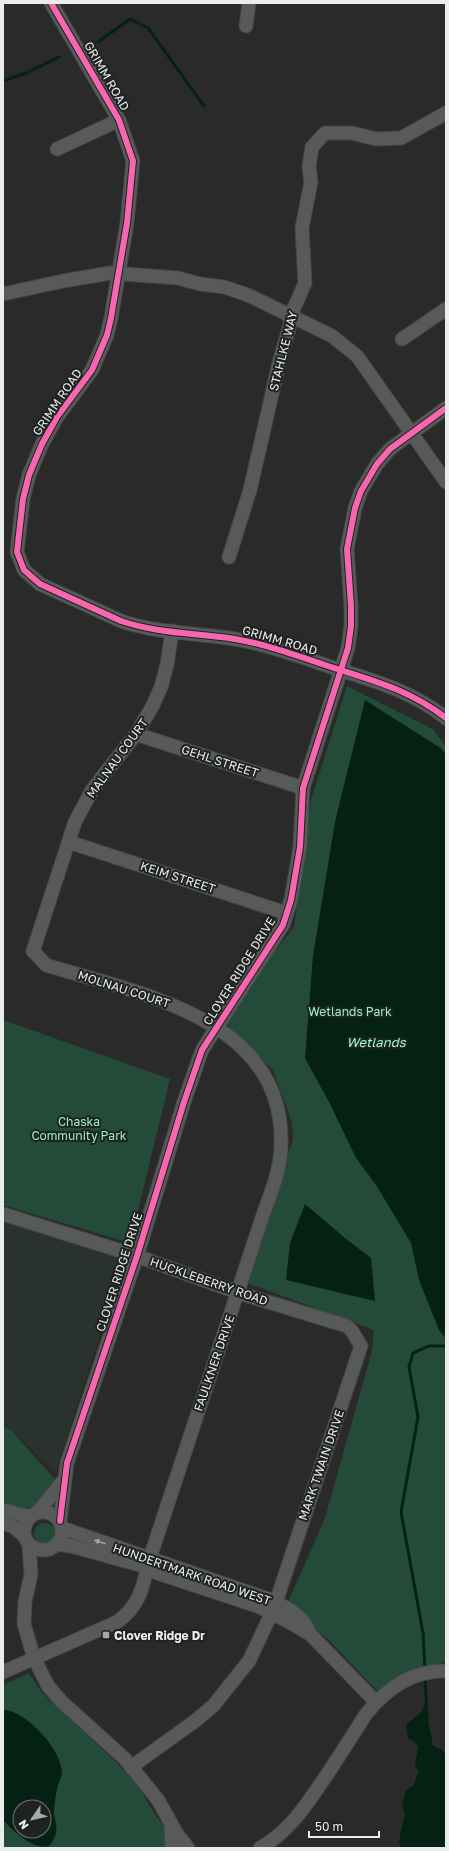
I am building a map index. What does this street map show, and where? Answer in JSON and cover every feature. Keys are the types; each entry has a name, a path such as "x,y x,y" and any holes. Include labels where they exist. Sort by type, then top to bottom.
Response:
{"street":[{"name":"GRIMM ROAD","path":"51,3 119,120 133,161 127,223 119,274 111,318 101,351 83,383 57,417 34,460 23,499 17,552 24,570 40,584 133,625 172,632 228,638 257,643 391,686 422,701 446,718"},
{"path":"246,26 249,3"},
{"name":"STAHLKE WAY","path":"229,557 250,490 280,359 290,325 291,315 305,283 302,228 311,182 308,167 312,146 325,133 352,133 376,139 401,138 446,113"},
{"path":"57,149 119,120"},
{"path":"3,294 63,280 110,273 178,278 200,284 224,287 248,295 332,336 357,356 446,482"},
{"path":"402,339 446,309"},
{"name":"CLOVER RIDGE DRIVE","path":"61,1525 64,1480 67,1463 137,1256 184,1102 202,1050 283,925 291,900 300,847 303,788 348,648 351,626 347,549 355,508 361,491 377,464 390,449 446,408"},
{"name":"MALNAU COURT","path":"28,952 75,822 92,790 136,734 152,707 161,687 167,665 172,632"},
{"name":"GEHL STREET","path":"136,734 303,788"},
{"name":"KEIM STREET","path":"69,842 286,913"},
{"name":"MOLNAU COURT","path":"28,952 46,965 179,1007 216,1027"},
{"name":"FAULKNER DRIVE","path":"3,1672 117,1622 125,1616 136,1603 144,1581 148,1563 215,1359 239,1293 279,1167 282,1145 280,1124 275,1100 261,1070 240,1046 216,1027"},
{"name":"HUCKLEBERRY ROAD","path":"3,1214 137,1256 239,1293 347,1326"},
{"name":"MARK TWAIN DRIVE","path":"131,1767 195,1721 213,1706 249,1660 274,1607 358,1359 361,1346 352,1331 347,1326"},
{"name":"CLOVER RIDGE DRIVE","path":"34,1514 64,1480"},
{"path":"3,1510 34,1514 51,1513 61,1525 61,1540 31,1574"},
{"path":"34,1514 24,1526 31,1574 25,1602 24,1624 34,1658 48,1686 61,1701 131,1767 158,1800 171,1824 188,1848"},
{"path":"3,1523 14,1527 40,1550 54,1547"},
{"name":"HUNDERTMARK ROAD WEST","path":"61,1525 148,1563 157,1573 274,1607 310,1634 376,1702"},
{"name":"HUNDERTMARK ROAD WEST","path":"54,1547 71,1546 148,1563"},
{"path":"260,1848 269,1843 288,1827 303,1810 366,1714 376,1702 389,1690 422,1673 446,1671"},
{"path":"171,1824 172,1848"}],"shaded area":[{"path":"3,1220 124,1260 55,1472 10,1429 3,1427"}],"green space":[{"name":"Wetlands Park","path":"347,686 433,729 446,747 446,1661 398,1677 378,1692 329,1640 286,1607 325,1518 372,1351 374,1330 242,1281 293,1140 292,1122 273,1070 221,1019 294,927 311,800"},
{"name":"Chaska Community Park","path":"3,1020 170,1079 130,1243 3,1205"},
{"path":"3,1427 10,1429 60,1485 26,1514 3,1506"},
{"path":"45,1523 49,1524 55,1530 55,1538 49,1544 45,1545 41,1544 35,1538 34,1534 35,1530 41,1524"},
{"path":"29,1673 42,1693 118,1764 139,1788 162,1823 169,1838 169,1848 3,1848 3,1685"}],"water":[{"name":"Wetlands","path":"365,700 442,749 446,755 446,1339 439,1330 419,1280 411,1243 376,1185 356,1158 330,1104 305,1058 313,956 335,822"},
{"path":"305,1204 371,1258 375,1301 286,1280 290,1243"},
{"path":"425,1704 433,1746 441,1749 446,1754 446,1848 401,1848 399,1841 405,1813 402,1806 406,1790 413,1786 419,1772 415,1766 418,1747 414,1741 408,1738 406,1725 421,1712"},
{"path":"3,1710 12,1712 22,1717 41,1733 56,1753 62,1773 57,1788 54,1809 56,1833 49,1846 43,1847 25,1839 52,1839 52,1799 12,1799 12,1830 3,1820"}],"waterway":[{"path":"98,42 130,19 148,28 204,106"},
{"path":"3,81 26,73 59,57"},
{"path":"425,1670 423,1633 401,1512 418,1417 409,1367 413,1353 429,1346 446,1346"},
{"path":"425,1677 427,1718"}],"cycle path":[{"path":"51,3 119,120 133,161 127,223 107,335 92,370 57,417 42,444 29,475 23,499 17,552 24,570 40,584 121,621 148,628 241,640 277,649 388,686 417,699 446,718"},
{"path":"60,1521 67,1463 137,1256 184,1102 202,1050 283,925 291,900 300,847 303,788 348,648 351,626 351,606 347,549 355,508 361,491 377,464 390,449 446,408"}],"place":[{"name":"Clover Ridge Dr","path":"106,1635"}]}
